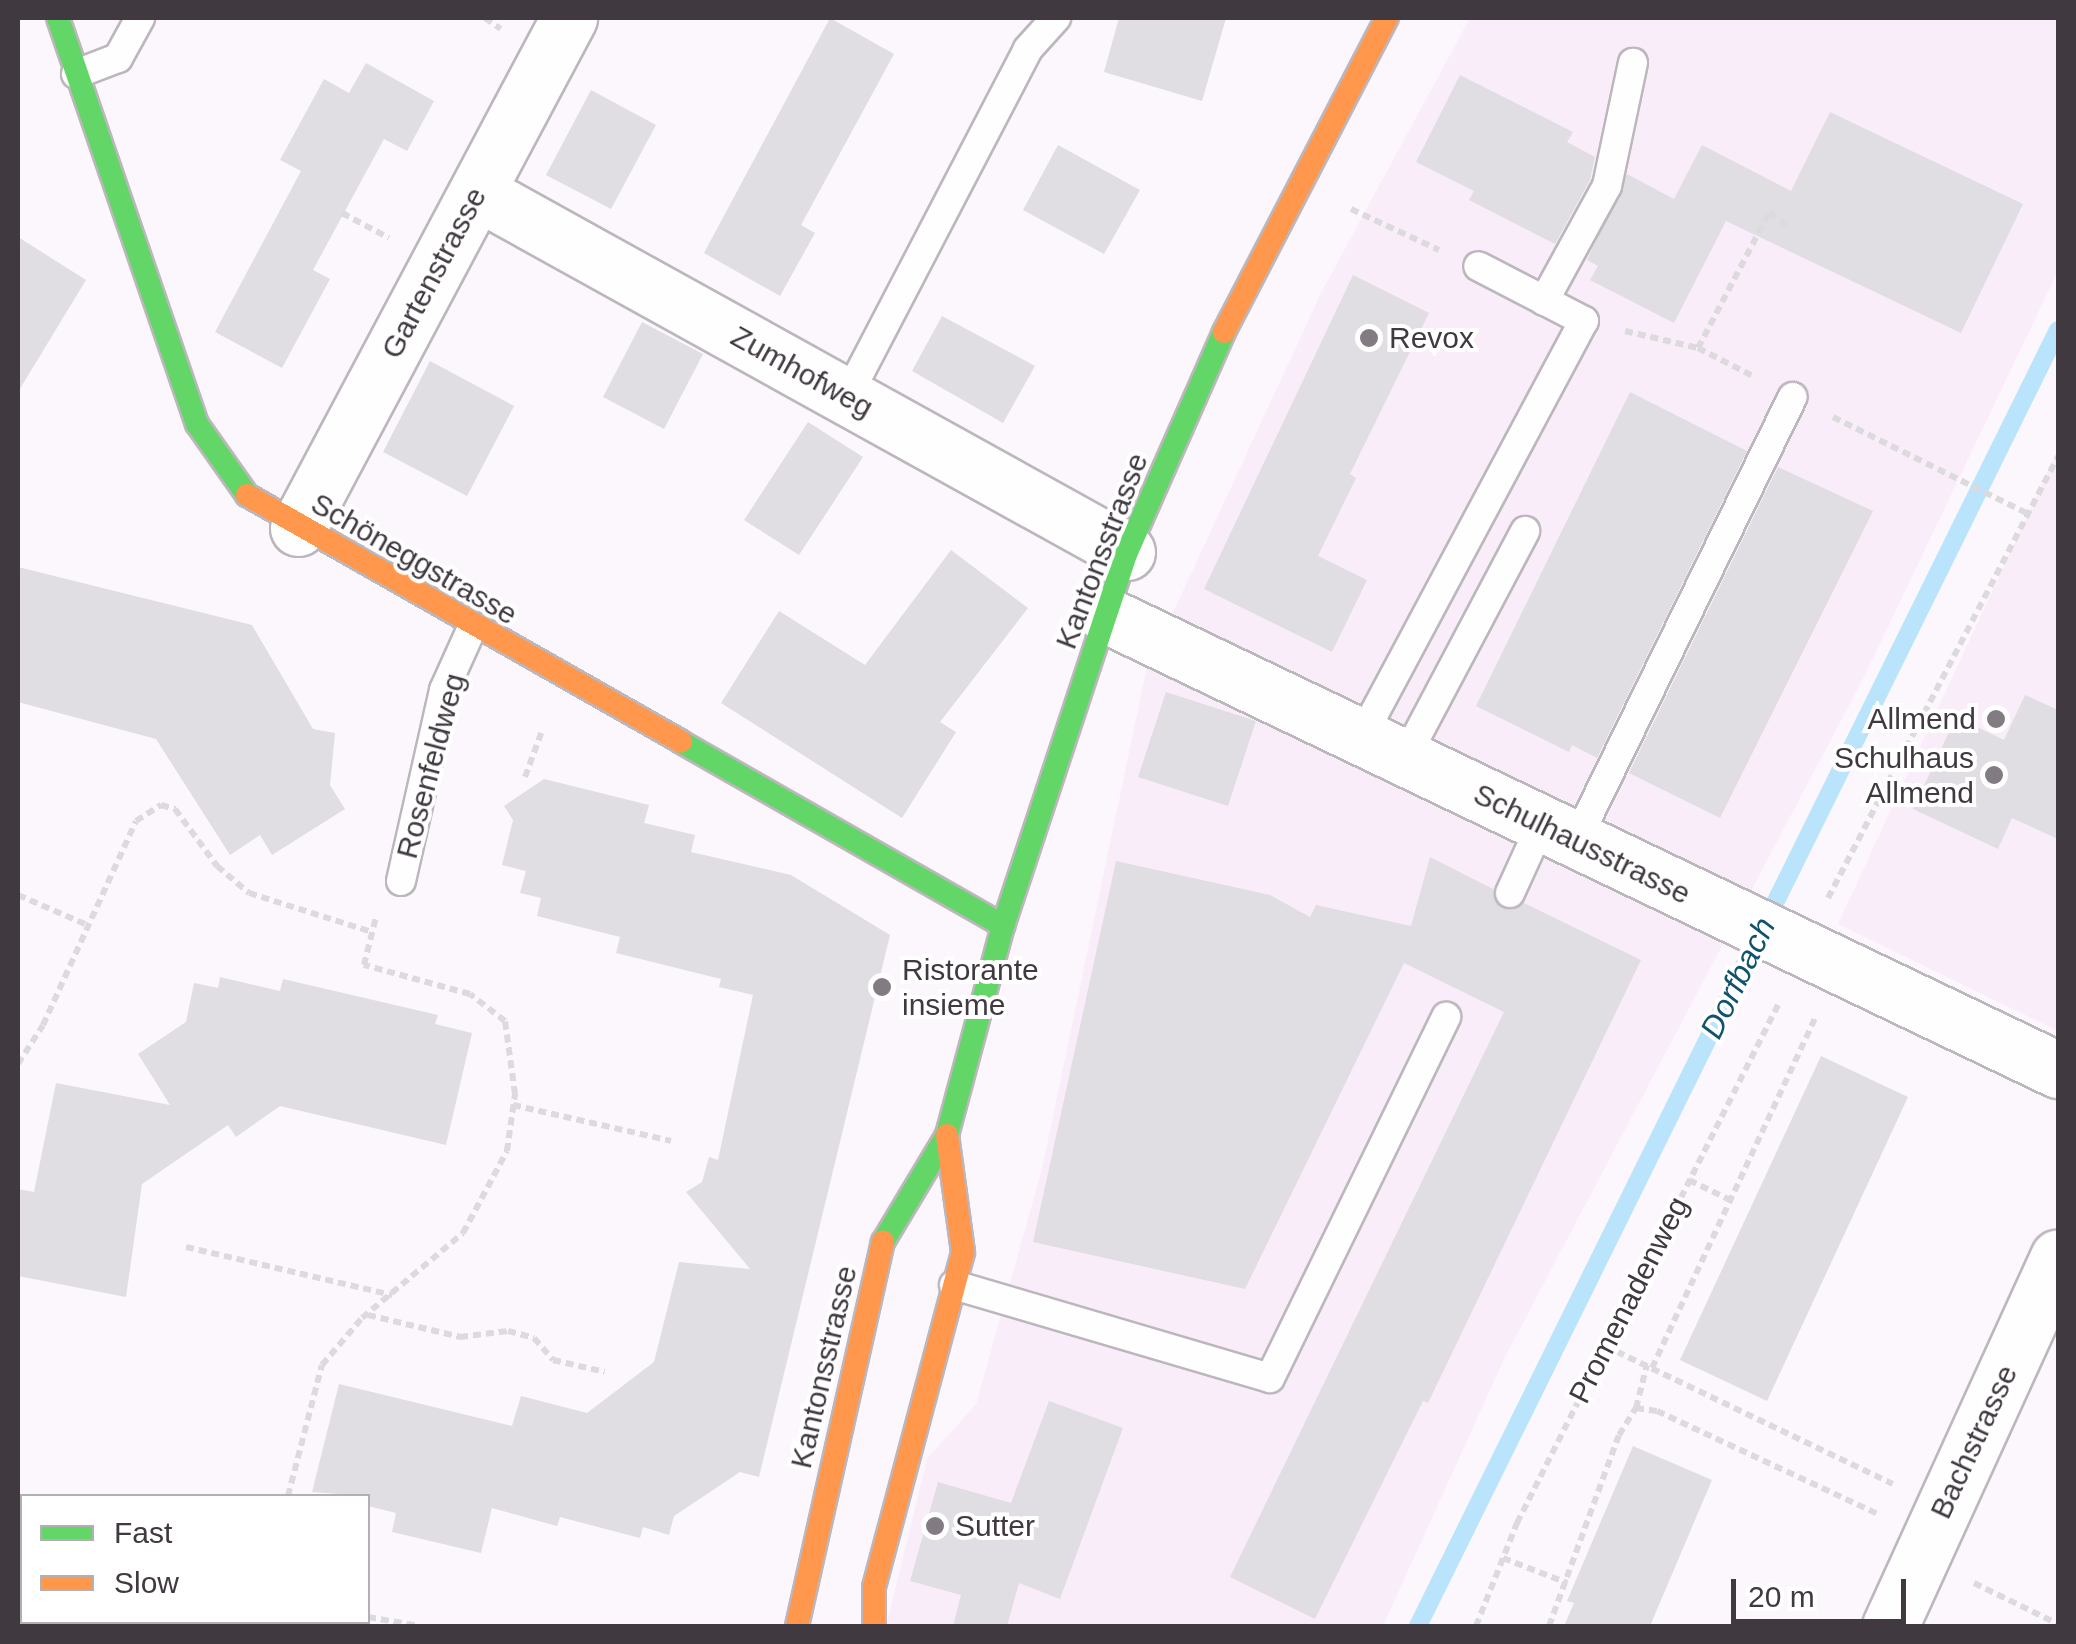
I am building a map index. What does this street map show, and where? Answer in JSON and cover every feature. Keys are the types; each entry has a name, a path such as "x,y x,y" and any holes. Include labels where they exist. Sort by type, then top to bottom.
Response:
{"main road":[{"name":"Schöneggstrasse","path":"58,18 197,424 247,494 298,528 472,628 1004,926"},
{"name":"Kantonsstrasse","path":"797,1626 884,1236 947,1135 1004,926 1128,552 1226,327 1386,18"},
{"name":"Kantonsstrasse","path":"874,1626 874,1587 963,1252 947,1135"}],"street":[{"name":"Gartenstrasse","path":"298,528 569,18"},
{"name":"Zumhofweg","path":"477,192 1128,552"},
{"name":"Schulhausstrasse","path":"1106,615 1802,951 2058,1070"},
{"name":"Bachstrasse","path":"1890,1626 2058,1257"}],"lane":[{"path":"76,74 118,58 140,18"},
{"path":"847,397 1028,49 1056,18"},
{"path":"1544,301 1607,186 1633,62"},
{"path":"1383,748 1584,321 1478,266"},
{"path":"1510,893 1559,833 1793,397"},
{"path":"1383,748 1525,531"},
{"name":"Rosenfeldweg","path":"401,882 444,690 472,628"},
{"path":"954,1285 1270,1378 1446,1017"}],"path":[{"path":"1295,193 1347,207 1451,255 1470,226 1482,232 1478,266"},
{"path":"1584,321 1698,348 1768,214 1787,225"},
{"name":"Promenadenweg","path":"1476,1626 1503,1558 1605,1346 1802,951 2058,456"},
{"path":"1937,468 2028,514"},
{"path":"525,778 537,739"},
{"path":"18,1064 42,1025 136,821 161,805 175,809 217,866 249,892 372,932 364,965 470,994 505,1020 513,1105 506,1152 463,1232 366,1314 322,1365 289,1494"},
{"name":"Rosenfeldweg","path":"372,932 381,898 401,882"},
{"path":"18,895 86,924"},
{"path":"1549,1626 1568,1583 1619,1435 1636,1408 1649,1367 1818,1011"},
{"path":"513,1105 671,1141"},
{"path":"1689,1180 1730,1200"},
{"path":"186,1247 392,1295"},
{"path":"366,1314 460,1338 508,1331 534,1338 553,1360 605,1372"},
{"path":"1605,1346 1912,1493"},
{"path":"1636,1408 1658,1411 1898,1523"},
{"path":"1503,1558 1568,1583"},
{"path":"1962,1578 2058,1624"},
{"path":"370,1617 419,1626"}],"shaded area":[{"path":"1470,18 2058,18 2058,271 1865,675 1505,1357 1383,1626 886,1626 927,1459 976,1404 1042,1169 1146,671 1321,293"},
{"name":"Allmend","path":"2058,449 2058,1031 1838,924"}],"building":[{"path":"830,18 894,54 801,225 815,233 780,296 704,253"},
{"path":"1119,18 1226,18 1202,101 1104,72"},
{"path":"366,63 434,101 407,151 384,139 313,270 330,279 282,368 215,332 301,171 280,160 324,79 349,93"},
{"path":"1460,75 1573,132 1567,142 1595,157 1590,180 1555,244 1469,200 1474,191 1416,162"},
{"path":"591,90 656,125 611,209 546,175"},
{"path":"1830,112 2023,204 1961,333 1726,221 1674,323 1590,280 1598,266 1587,260 1627,174 1674,199 1702,145 1791,191"},
{"path":"1058,145 1140,190 1104,254 1023,210"},
{"path":"18,237 86,280 18,392"},
{"path":"1353,275 1429,313 1350,474 1356,478 1318,556 1367,580 1332,652 1204,589"},
{"path":"942,316 1035,366 1003,423 912,371"},
{"path":"642,322 703,354 664,429 603,397"},
{"path":"430,361 514,406 467,496 383,452"},
{"path":"1630,392 1747,451 1597,758 1572,745 1569,752 1476,706"},
{"path":"808,422 863,457 799,555 744,520"},
{"path":"1778,467 1873,511 1720,818 1629,773"},
{"path":"951,550 1028,608 940,722 956,732 902,818 721,703 779,611 865,665"},
{"path":"18,567 252,625 313,729 335,733 330,785 345,809 272,855 260,835 230,855 156,739 18,702"},
{"path":"1166,692 1256,721 1228,806 1138,777"},
{"name":"Schulhaus Allmend","path":"2025,695 2058,710 2058,839 2012,818 1998,849 1913,809 1956,717 2004,740"},
{"path":"544,779 649,805 644,823 695,835 691,852 791,875 890,935 759,1477 740,1472 674,1516 669,1535 643,1527 640,1538 560,1517 557,1526 492,1508 481,1553 392,1532 396,1513 370,1506 370,1494 312,1492 339,1384 512,1426 521,1396 587,1413 654,1362 679,1262 750,1269 686,1192 702,1182 709,1157 718,1160 753,995 719,987 721,979 616,953 620,937 537,916 541,898 520,893 526,871 502,865 513,820 504,806"},
{"path":"1430,857 1493,889 1502,908 1524,903 1641,960 1428,1403 1423,1401 1315,1619 1230,1577 1504,1012 1404,963 1245,1289 1033,1242 1116,861 1270,895 1310,917 1316,905 1411,926"},
{"path":"220,977 280,991 283,979 438,1015 435,1024 472,1033 446,1145 280,1106 236,1137 228,1125 142,1184 126,1297 18,1276 18,1189 34,1192 56,1083 170,1105 138,1054 186,1022 194,983 218,988"},
{"path":"1821,1056 1908,1097 1767,1401 1680,1360"},
{"path":"1049,1401 1123,1428 1060,1599 1019,1583 1007,1626 953,1626 961,1595 910,1581 938,1482 1011,1503"},
{"path":"1633,1446 1712,1480 1650,1626 1564,1626 1574,1603 1567,1601"}],"waterway":[{"name":"Dorfbach","path":"1418,1626 2058,330"}],"traffic: fast":[{"path":"58,18 197,424 247,495"},
{"path":"883,1242 947,1135 1003,926 1127,552 1224,332"},
{"path":"681,742 1003,926"}],"traffic: slow":[{"path":"1224,332 1387,18"},
{"path":"247,495 681,742"},
{"path":"874,1626 874,1587 963,1252 947,1135"},
{"path":"797,1626 883,1242"}],"place":[{"name":"Revox","path":"1369,338"},
{"name":"Allmend","path":"1996,719"},
{"name":"Schulhaus Allmend","path":"1994,775"},
{"name":"Ristorante insieme","path":"882,987"},
{"name":"Sutter","path":"935,1526"}]}
